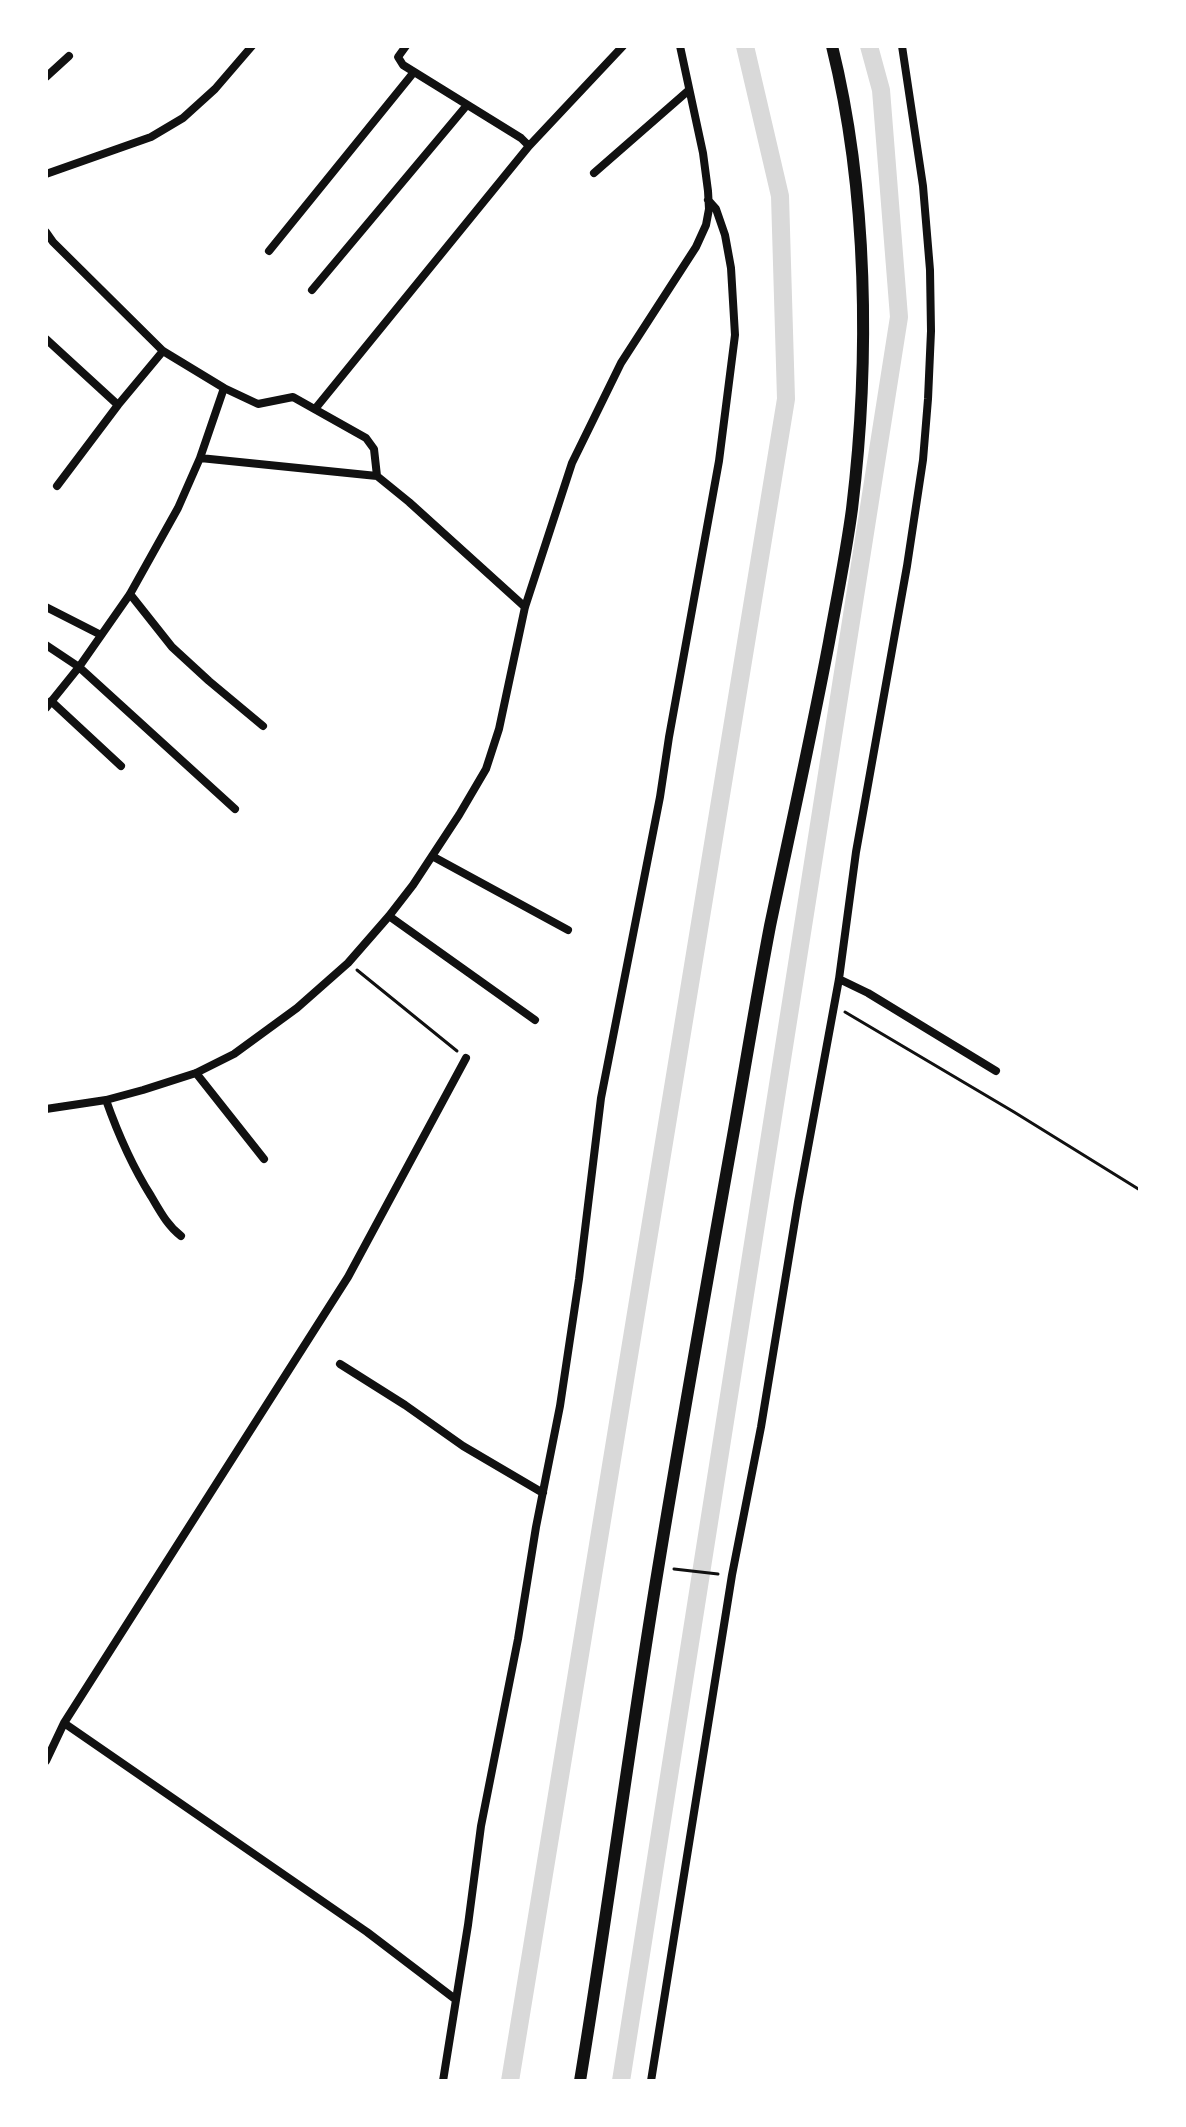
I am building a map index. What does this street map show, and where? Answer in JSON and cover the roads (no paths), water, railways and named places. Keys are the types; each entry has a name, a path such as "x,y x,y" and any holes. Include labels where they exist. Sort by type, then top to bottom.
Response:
{"main road":[{"path":"580,2081 661,1553 713,1249 769,932 815,713 852,511 863,321 859,230 851,151 832,46"}],"street":[{"path":"46,174 151,137 183,118 215,89 252,46"},
{"path":"406,46 398,57 399,62 529,146"},
{"path":"315,409 529,146 623,46"},
{"path":"46,1109 106,1100 196,1073 234,1054 297,1008 348,963 389,916 432,856 486,769 499,729 525,607 572,463 621,363 696,247 706,225 708,200 703,153 680,46"},
{"path":"651,2081 732,1575 835,1007 856,852 923,460 931,331 930,270 923,186 902,46"},
{"path":"46,77 69,56"},
{"path":"269,251 414,72"},
{"path":"594,173 689,90"},
{"path":"312,290 467,105"},
{"path":"443,2081 481,1826 518,1639 569,1347 601,1098 660,797 721,445 735,335 731,268 725,235 716,209 708,200"},
{"path":"46,232 49,245 163,351 224,388 258,404 293,397 366,438 374,449 377,476"},
{"path":"46,339 118,405"},
{"path":"57,486 163,351"},
{"path":"121,766 48,705 130,594 178,508 200,458 224,388"},
{"path":"200,458 377,476 525,607"},
{"path":"130,594 172,647 263,726"},
{"path":"46,607 101,635"},
{"path":"46,645 79,667 235,809"},
{"path":"432,856 568,930"},
{"path":"389,916 535,1020"},
{"path":"839,979 868,993 996,1071"},
{"path":"46,1761 64,1723 348,1277 466,1058"},
{"path":"196,1073 264,1159"},
{"path":"106,1100 138,1175 167,1222 181,1236"},
{"path":"340,1364 463,1446 543,1493"},
{"path":"64,1723 367,1932 455,1999"}],"waterway":[{"path":"510,2081 786,399 780,196 745,46"},
{"path":"621,2081 899,317 881,90 869,46"}]}
